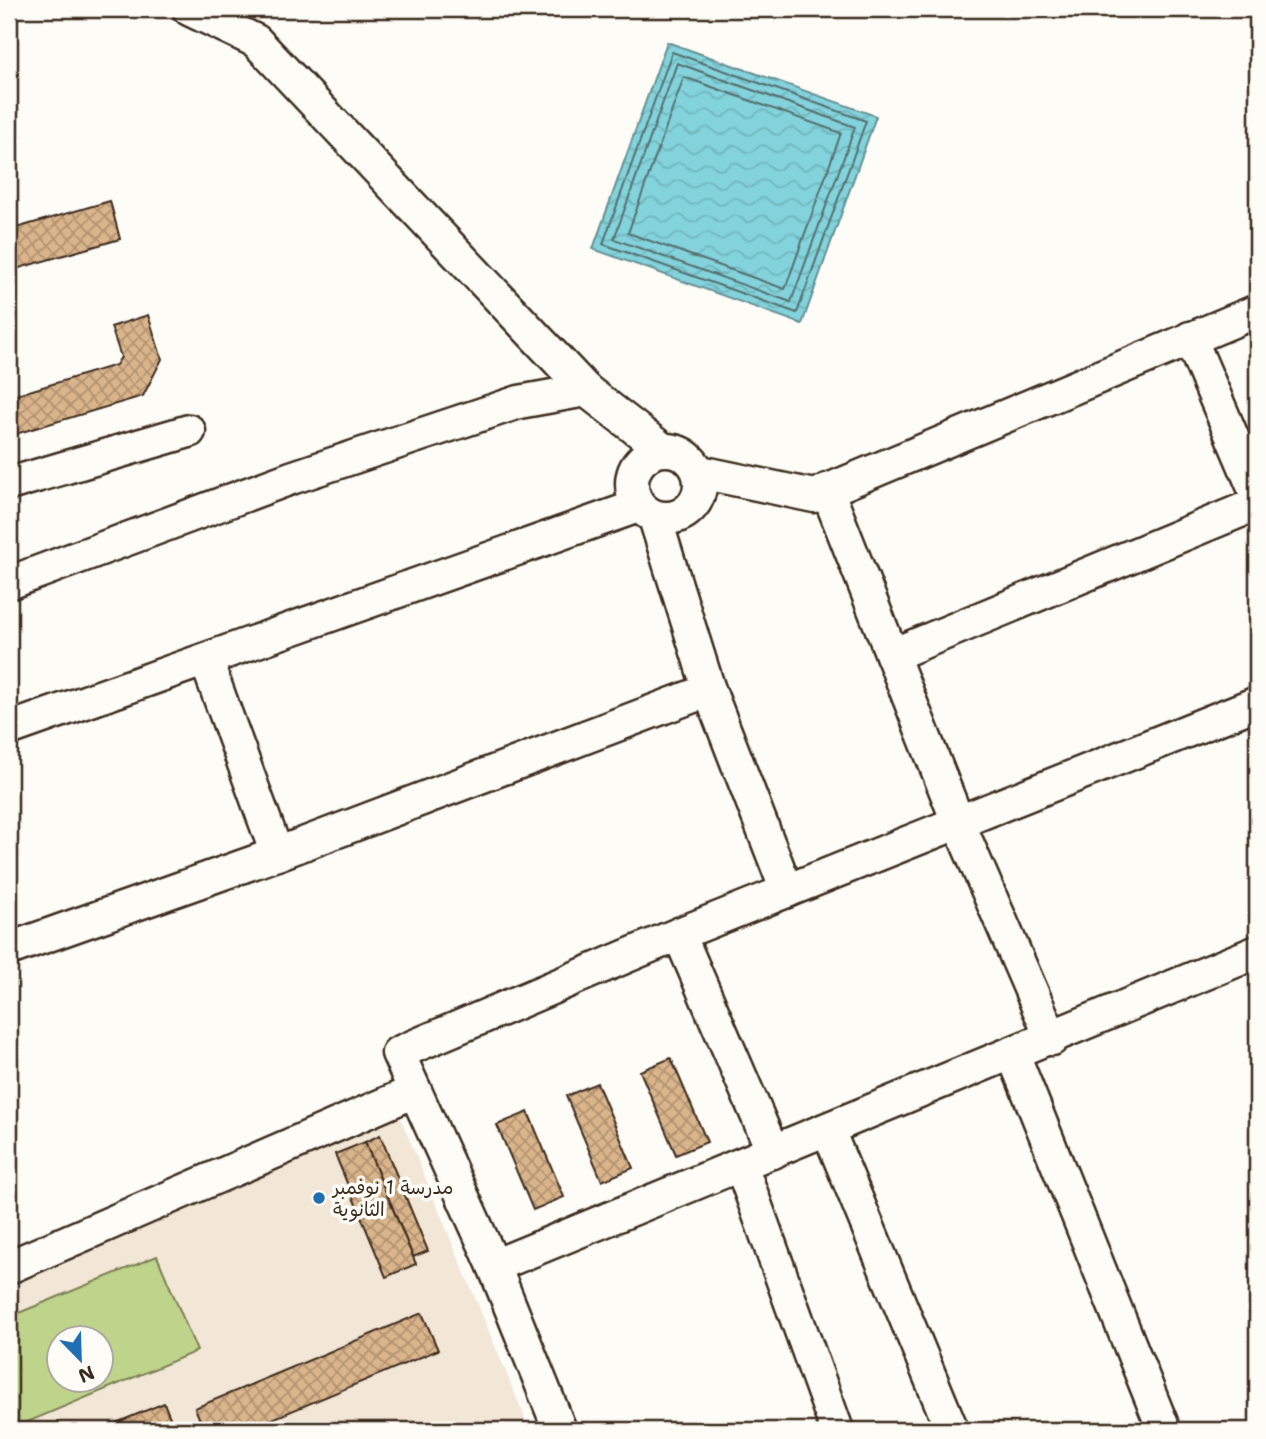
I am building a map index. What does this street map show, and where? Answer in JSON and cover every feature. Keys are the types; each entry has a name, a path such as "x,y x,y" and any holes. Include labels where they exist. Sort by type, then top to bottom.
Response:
{"street":[{"path":"188,9 256,41 586,390 662,449 684,453 700,472 814,496 1257,311"},
{"path":"1191,338 1257,495"},
{"path":"586,390 625,451 641,503 709,690 787,891"},
{"path":"9,583 291,478 519,402 586,390"},
{"path":"9,484 189,431"},
{"path":"641,503 640,460 662,449"},
{"path":"9,729 641,503 677,518 692,508 700,495 700,472"},
{"path":"827,490 958,822 1052,1038"},
{"path":"892,655 1257,504"},
{"path":"206,660 277,854"},
{"path":"9,949 277,854 709,690"},
{"path":"560,1430 494,1266 398,1053 679,934 1257,703"},
{"path":"679,934 773,1152"},
{"path":"494,1266 1257,952"},
{"path":"1013,1054 1164,1430"},
{"path":"9,1267 415,1091"},
{"path":"828,1129 952,1430"},
{"path":"741,1165 837,1430"}],"shaded area":[{"name":"مدرسة 1 نوفمبر الثانوية","path":"400,1117 530,1430 9,1430 9,1278"}],"green space":[{"path":"157,1256 197,1351 116,1385 116,1324 46,1324 46,1394 94,1394 18,1426 9,1404 9,1317"}],"water":[{"path":"667,42 876,116 802,324 593,249"}],"building":[{"path":"110,201 120,239 9,271 9,230"},
{"path":"148,315 162,359 143,396 9,436 9,397 116,365 121,357 111,327"},
{"path":"671,1058 707,1142 676,1155 640,1071"},
{"path":"597,1083 633,1168 602,1181 566,1096"},
{"path":"528,1112 564,1197 533,1210 497,1125"},
{"path":"380,1135 428,1251 413,1257 365,1142"},
{"path":"365,1142 416,1264 386,1277 335,1154"},
{"path":"422,1313 438,1350 246,1430 204,1430 195,1408"},
{"path":"164,1403 175,1430 99,1430"}],"place":[{"name":"مدرسة 1 نوفمبر الثانوية","path":"319,1198"}]}
